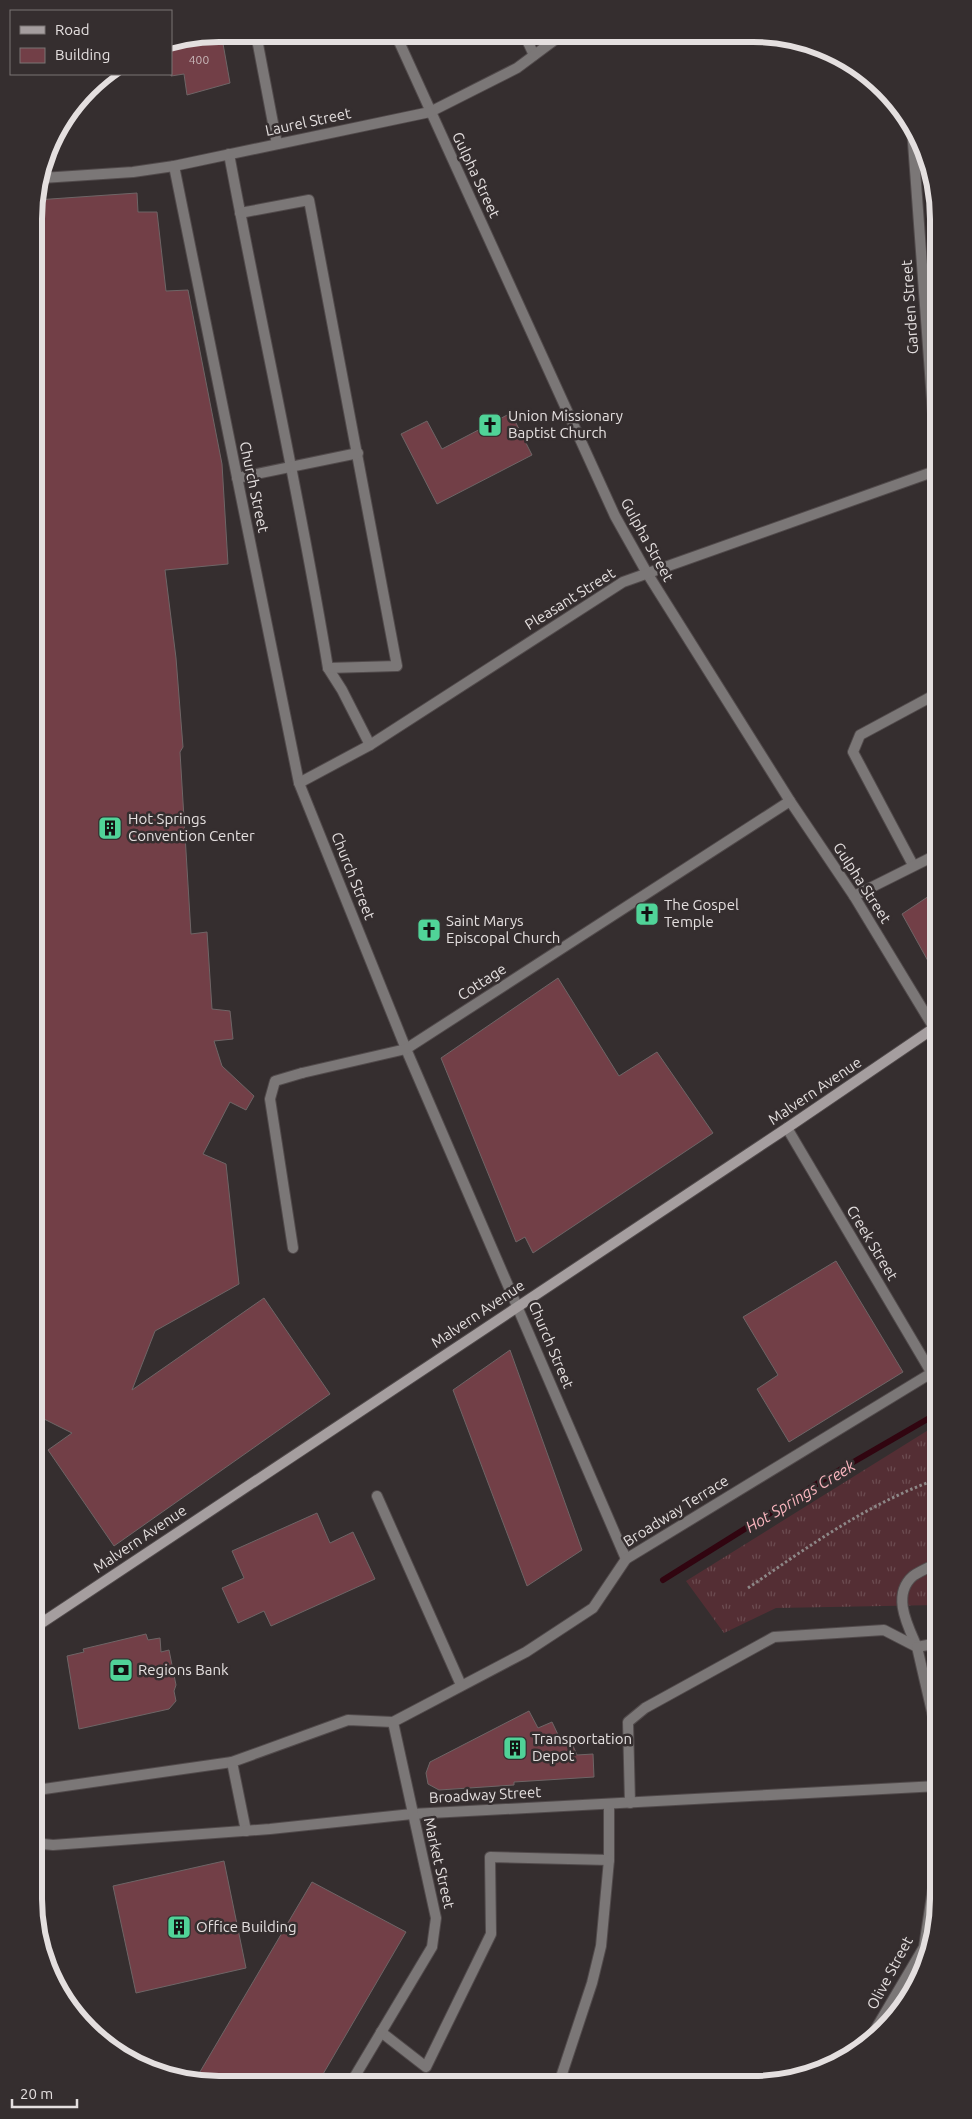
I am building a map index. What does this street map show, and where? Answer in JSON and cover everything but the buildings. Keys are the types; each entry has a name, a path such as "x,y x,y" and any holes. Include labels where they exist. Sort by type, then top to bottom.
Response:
{"main road":[{"name":"Malvern Avenue","path":"42,1623 930,1031"}],"street":[{"path":"528,42 534,55"},
{"name":"Laurel Street","path":"48,178 133,172 174,166 430,112 517,68 551,42"},
{"path":"258,43 277,144"},
{"name":"Gulpha Street","path":"399,43 615,516 647,572 790,801 854,896 930,1017"},
{"name":"Garden Street","path":"913,146 930,366"},
{"path":"229,154 291,466 328,668 342,690 370,745"},
{"name":"Church Street","path":"174,166 299,783 406,1049 626,1559"},
{"path":"240,213 309,200 358,453 397,666 328,668"},
{"path":"237,478 358,453"},
{"name":"Pleasant Street","path":"299,783 370,745 622,582 930,474"},
{"path":"913,865 852,752 860,734 930,697"},
{"name":"Cottage","path":"293,1248 270,1099 275,1081 406,1049 790,801"},
{"path":"854,896 930,858"},
{"name":"Creek Street","path":"787,1128 930,1364"},
{"name":"Broadway Terrace","path":"393,1722 526,1652 593,1608 626,1559 930,1373"},
{"path":"377,1496 461,1685"},
{"path":"930,1567 913,1576 904,1587 902,1612 917,1646 930,1703"},
{"path":"630,1802 628,1722 645,1708 774,1637 884,1630 917,1646 930,1644"},
{"path":"42,1789 232,1762 348,1720 393,1722"},
{"name":"Market Street","path":"355,2076 432,1947 436,1918 393,1722"},
{"path":"232,1762 246,1831"},
{"name":"Broadway Street","path":"42,1844 53,1845 246,1831 412,1814 930,1786"},
{"path":"561,2076 592,1983 601,1946 609,1860 609,1804"},
{"path":"382,2032 426,2067 491,1934 490,1857 609,1860"},
{"name":"Olive Street","path":"881,2021 918,1961"}],"path":[{"path":"748,1588 832,1531 911,1488 930,1482"}],"green space":[{"path":"930,1429 930,1605 776,1608 724,1633 686,1581"}],"waterway":[{"name":"Hot Springs Creek","path":"663,1580 831,1475 930,1418"}],"place":[{"name":"Union Missionary Baptist Church","path":"490,425"},
{"name":"Hot Springs Convention Center","path":"110,828"},
{"name":"The Gospel Temple","path":"647,914"},
{"name":"Saint Marys Episcopal Church","path":"429,930"},
{"name":"Regions Bank","path":"121,1670"},
{"name":"Transportation Depot","path":"515,1748"},
{"name":"Office Building","path":"179,1927"}]}
